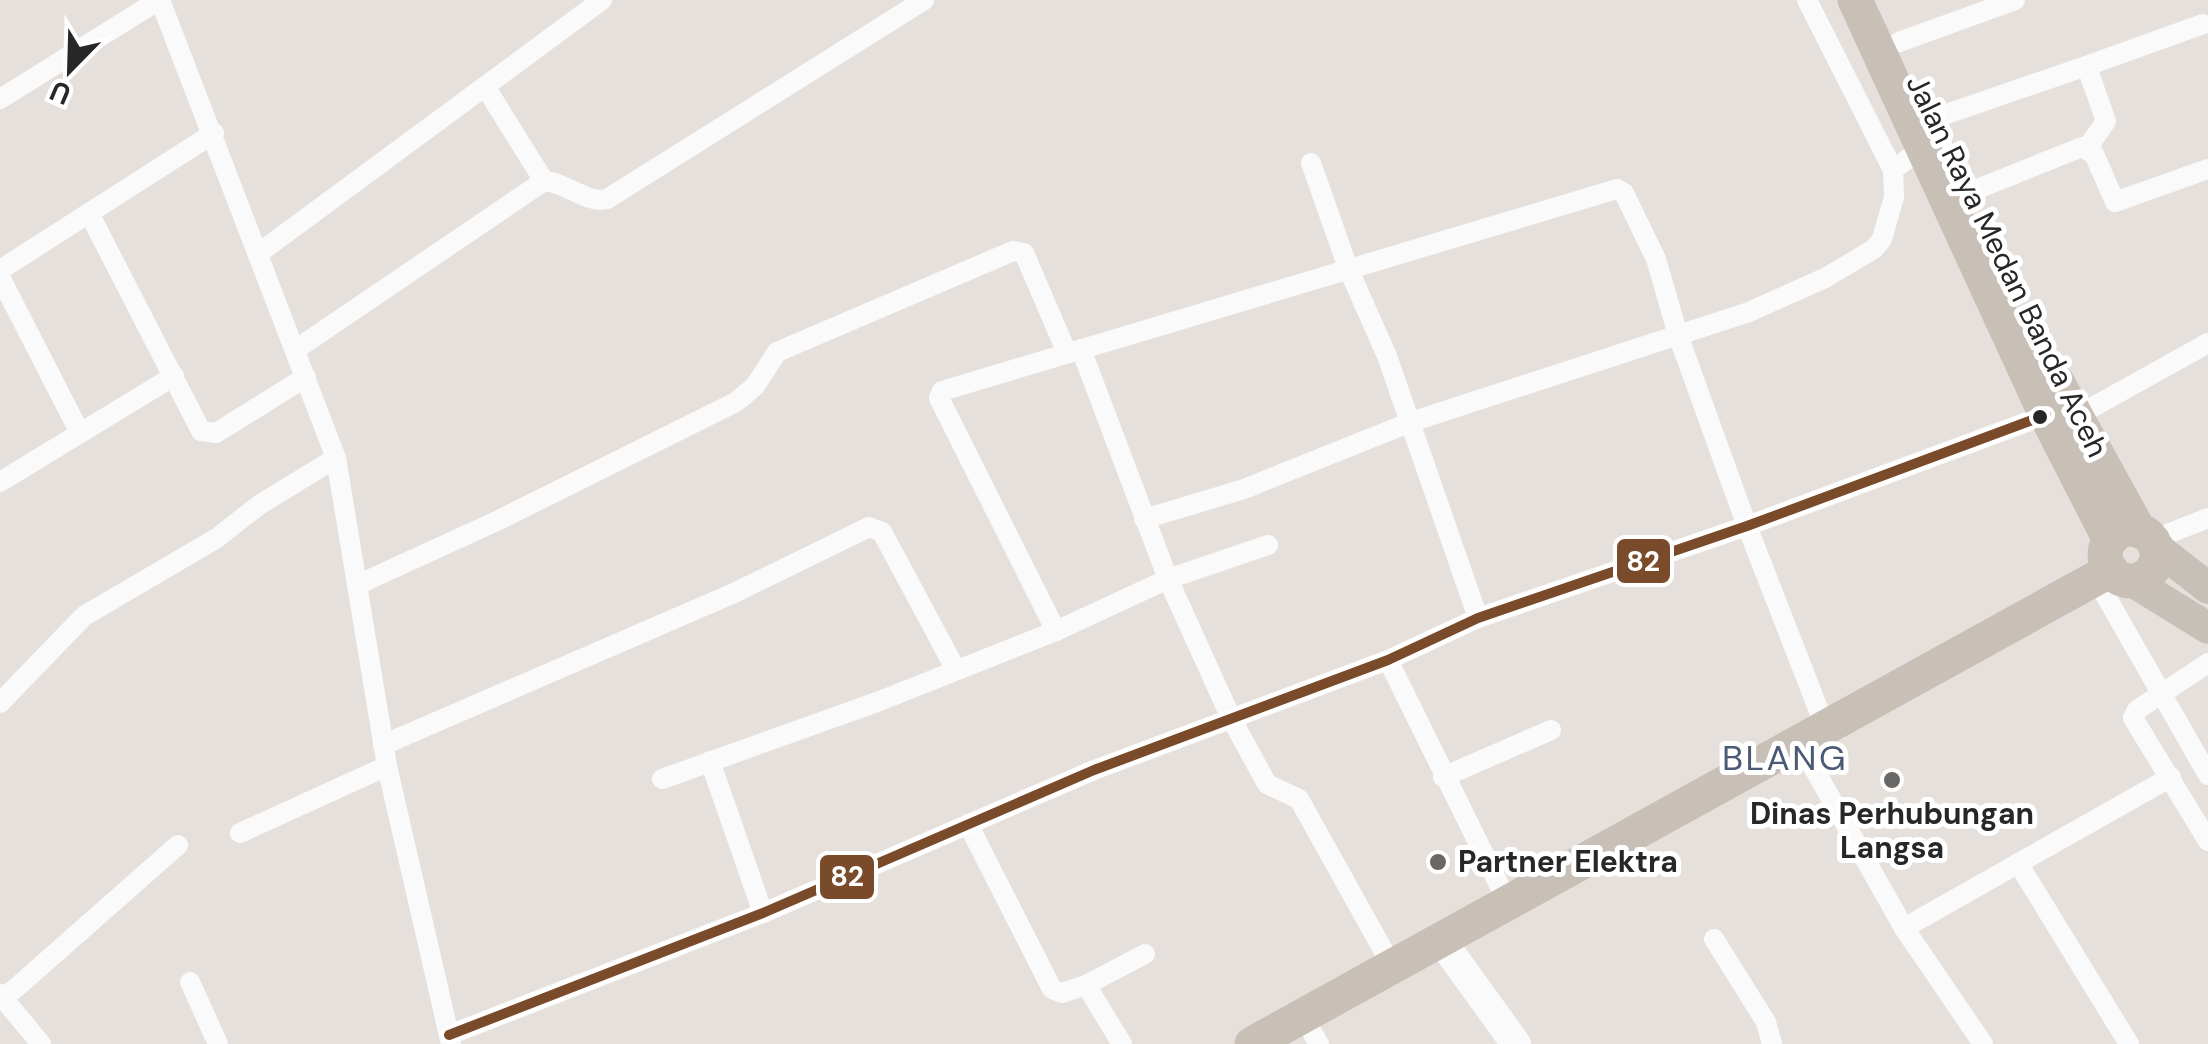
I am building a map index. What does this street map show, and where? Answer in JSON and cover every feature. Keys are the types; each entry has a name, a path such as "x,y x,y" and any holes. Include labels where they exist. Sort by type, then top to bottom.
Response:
{"highway":[{"name":"Jalan Raya Medan Banda Aceh","path":"1855,0 1922,145 2128,555"},
{"name":"Jalan Raya Medan Banda Aceh","path":"1880,0 1900,42 1922,145 1966,194 2060,416"},
{"path":"1252,1044 1311,1030 1392,966 1813,736 2128,555"}],"main road":[{"path":"2128,555 2208,588"},
{"path":"2128,555 2208,628"},
{"path":"1441,940 1516,1044"}],"street":[{"path":"0,99 159,0 336,458 384,755 450,1039 763,913 1094,770 1388,660 1478,618 2060,416 2208,343"},
{"path":"259,254 602,0"},
{"path":"295,350 544,180 566,183 594,200 607,199 924,0"},
{"path":"1807,0 1922,145"},
{"path":"1900,42 2014,0"},
{"path":"1144,519 1244,489 1411,422 1780,298 1874,249 1922,145 2092,64 2203,24"},
{"path":"1966,194 2088,147 2106,122 2089,73 2092,64"},
{"path":"486,88 544,180"},
{"path":"80,433 0,274 214,134"},
{"path":"2088,147 2115,202 2208,170"},
{"path":"1311,164 1348,268 1371,314 1411,422 1478,618"},
{"path":"1056,631 940,398 946,389 1616,190 1624,193 1656,259 1813,736 1904,928 1983,1044"},
{"path":"89,213 201,431 211,434 306,377"},
{"path":"358,585 736,402 755,386 777,352 1013,251 1024,253 1074,351 1168,579 1231,718 1267,784 1299,800 1392,966"},
{"path":"0,482 174,376"},
{"path":"0,703 84,616 216,538 259,504 336,458"},
{"path":"2208,518 2128,555 2161,692 2208,775"},
{"path":"240,833 384,755 869,527 882,532 956,670"},
{"path":"662,779 1056,631 1168,579 1268,546"},
{"path":"1388,660 1508,902"},
{"path":"2208,663 2136,710 2132,718 2208,841"},
{"path":"1443,777 1552,730"},
{"path":"710,762 763,913"},
{"path":"1904,928 2170,777"},
{"path":"968,824 1052,989 1062,993 1086,985 1145,954"},
{"path":"41,1044 2,996 178,844"},
{"path":"2018,863 2129,1044"},
{"path":"1714,939 1766,1022 1772,1044"},
{"path":"190,982 218,1044"},
{"path":"1086,985 1122,1044"}],"transit line":[{"name":"82","path":"449,1035 763,913 1094,770 1388,660 1478,618 1747,526 2046,415"}],"place":[{"name":"Dinas Perhubungan Langsa","path":"1892,780"},
{"name":"Partner Elektra","path":"1438,862"}],"district":[{"name":"BLANG","path":"1785,758"}]}
